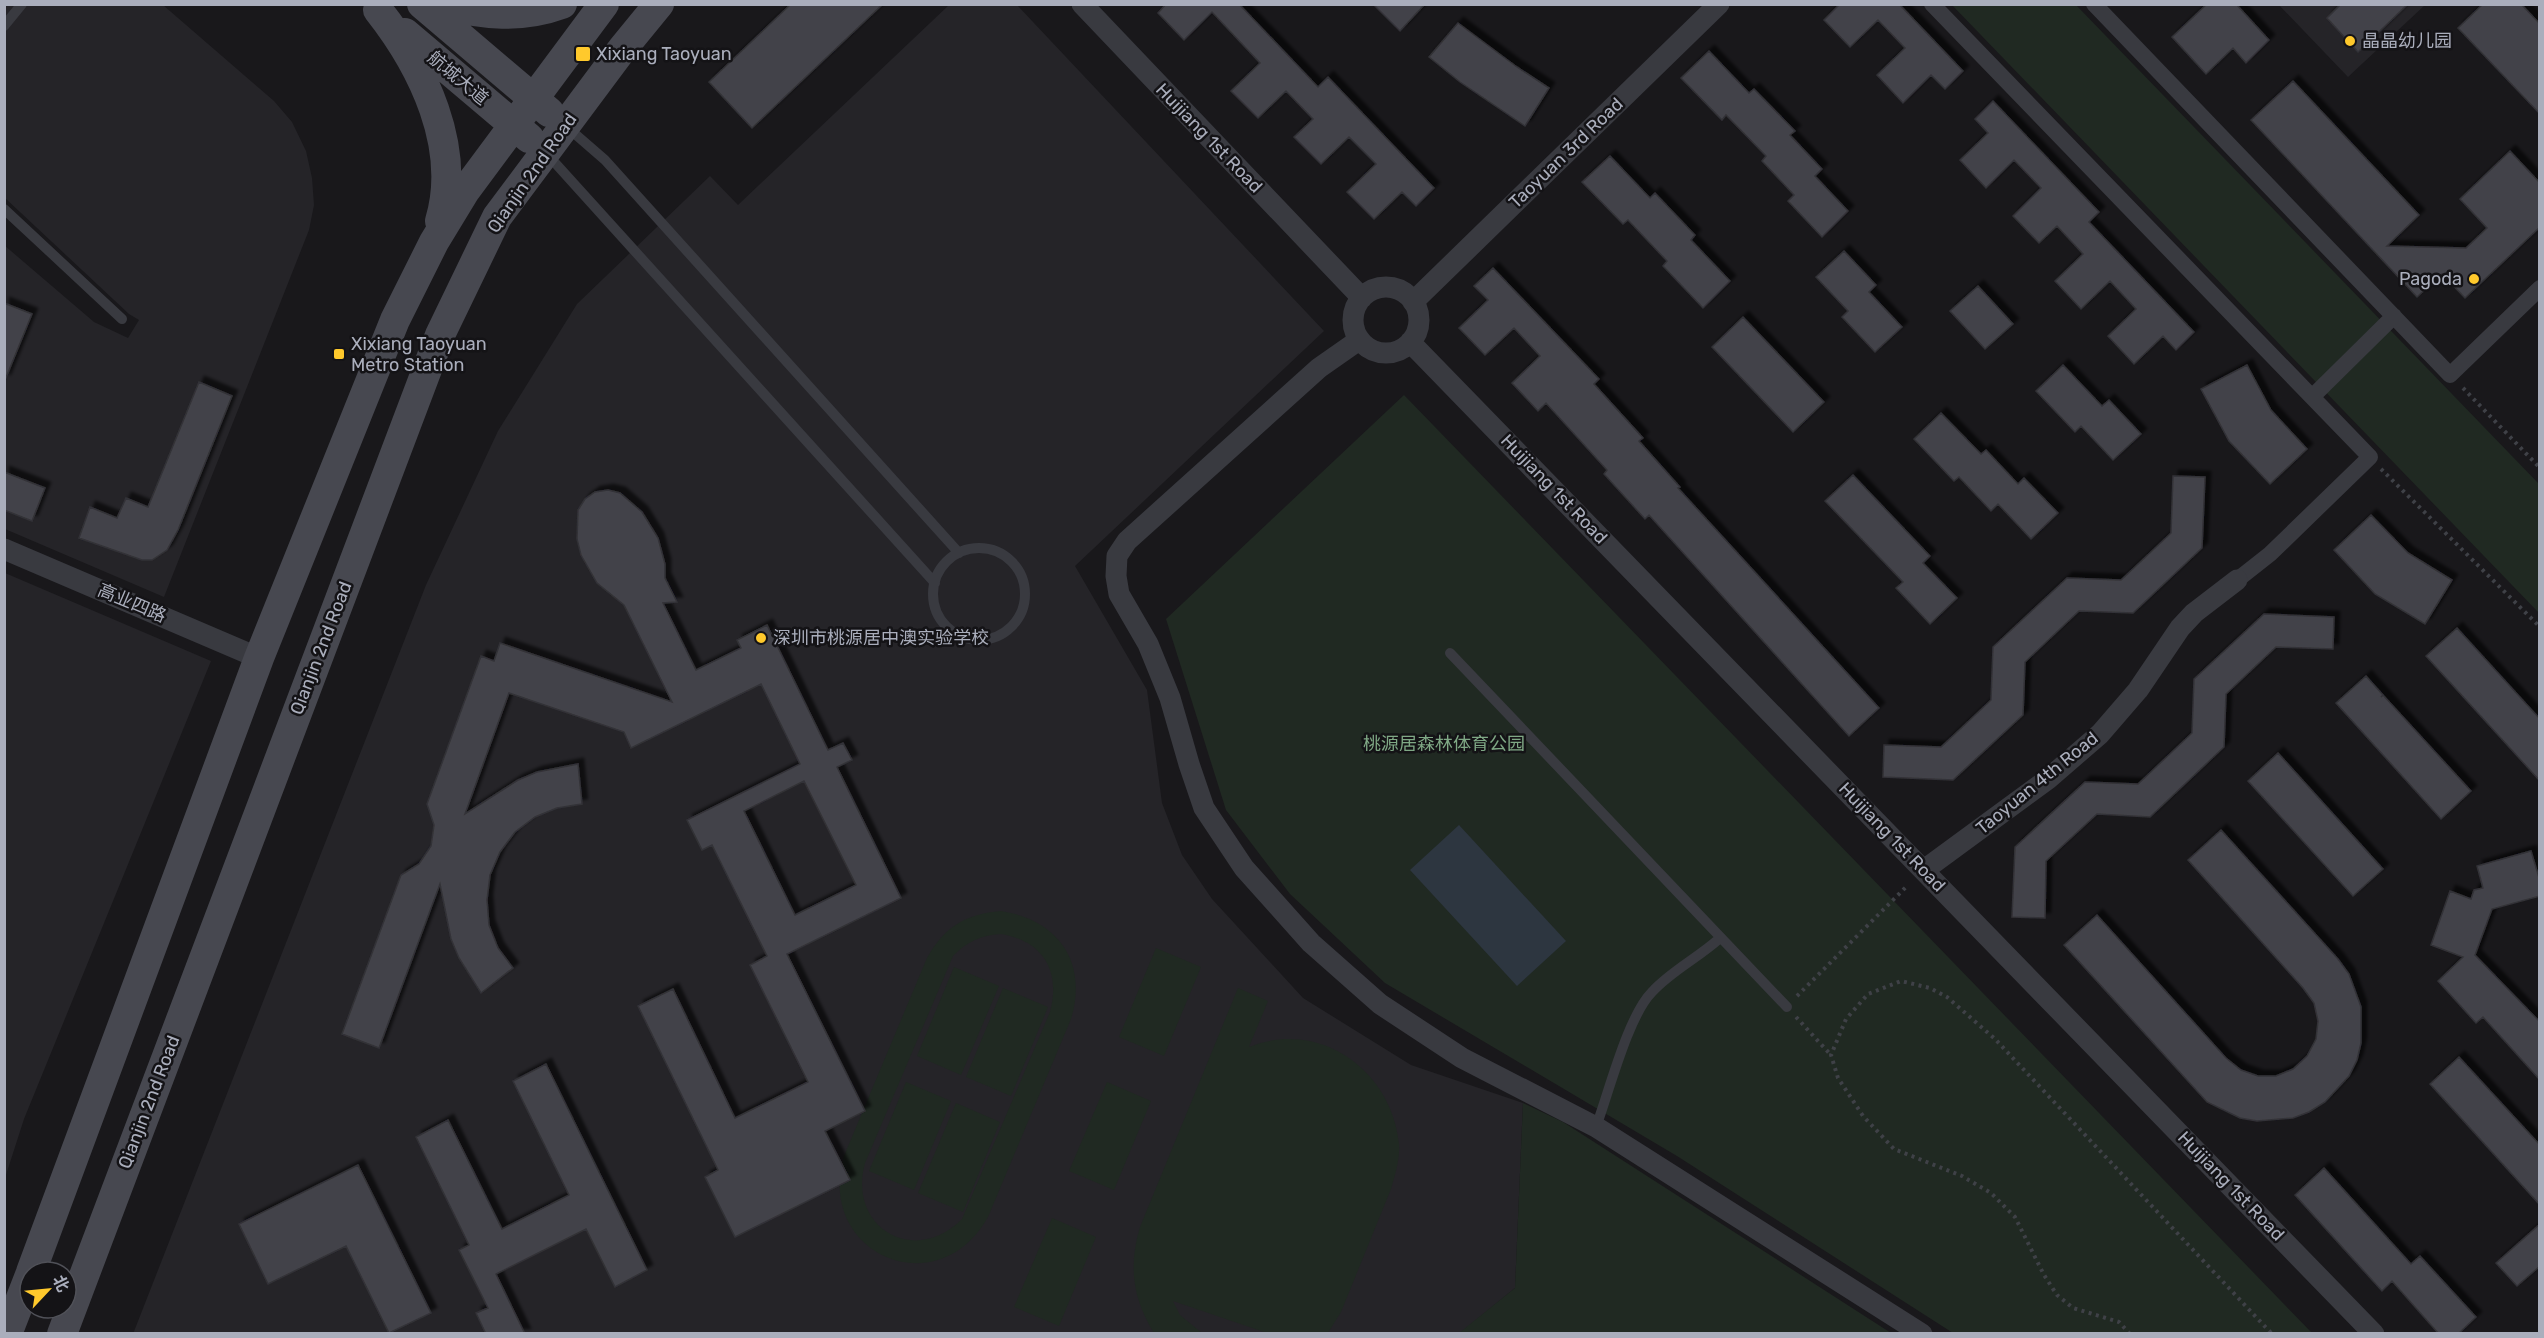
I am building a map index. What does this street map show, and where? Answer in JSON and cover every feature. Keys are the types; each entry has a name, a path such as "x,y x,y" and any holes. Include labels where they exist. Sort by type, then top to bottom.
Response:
{"main road":[{"name":"航城大道","path":"422,4 565,125"},
{"path":"442,4 476,13 512,16 546,10 562,4"},
{"path":"33,1260 259,658 395,320 434,242 465,191 604,4"},
{"name":"Qianjin 2nd Road","path":"78,1285 440,335 497,217 659,4"},
{"name":"航城大道","path":"374,8 545,151"},
{"path":"374,8 399,38 415,66 430,99 440,133 447,167 446,202 434,242"},
{"path":"8,1334 18,1302"}],"street":[{"name":"Huijiang 1st Road","path":"1082,4 1362,298"},
{"name":"Taoyuan 3rd Road","path":"1413,302 1719,4"},
{"path":"1932,4 2370,458 2270,554 2237,580"},
{"path":"2094,4 2450,375 2540,288"},
{"path":"1388,287 1398,289 1413,302 1418,311 1419,322 1416,333 1403,348 1384,353 1375,351 1359,340 1355,332 1353,314 1362,298 1378,288 1388,287"},
{"path":"2312,397 2394,316"},
{"path":"1359,340 1319,368 1127,541 1118,556 1116,576 1119,594 1148,644 1170,698 1204,808 1244,868 1311,943 1380,1004 1462,1058 1596,1127 1922,1334"},
{"name":"Huijiang 1st Road","path":"1410,342 2374,1334"},
{"name":"高业四路","path":"4,549 259,658"},
{"name":"Taoyuan 4th Road","path":"1924,870 2048,779 2100,734 2138,690 2180,628 2194,613 2237,580"}],"lane":[{"path":"4,26 22,4"},
{"path":"565,125 605,160 958,553"},
{"path":"545,151 935,583"},
{"path":"4,209 122,319"},
{"path":"984,548 997,552 1017,568 1023,580 1025,593 1019,618 1000,636 975,640 962,637 946,626 936,609 933,596 935,583 944,565 958,553 984,548"},
{"path":"1450,653 1787,1007"},
{"path":"1596,1127 1636,1014 1650,993 1671,974 1701,956 1720,938"}],"path":[{"path":"2450,375 2540,468"},
{"path":"2370,458 2540,627"},
{"path":"1924,870 1787,1007 1831,1055 1838,1078 1844,1088 1863,1116 1894,1149 1962,1176 1991,1193 2015,1217 2057,1296 2073,1308 2119,1322 2130,1334"},
{"path":"1831,1055 1846,1019 1868,994 1901,981 1930,988 1947,997 1995,1039 2272,1334"}],"shaded area":[{"path":"5,5 163,5 274,101 292,122 306,151 312,178 314,205 309,230 164,597 5,529 4,245 94,322 128,338 139,320 129,314 5,198"},
{"name":"深圳市桃源居中澳实验学校","path":"949,5 1017,5 1324,331 1075,566 1147,690 1162,803 1182,855 1212,899 1303,998 1411,1065 1523,1103 1515,1288 1459,1334 133,1334 426,585 498,431 577,304 710,176 738,205"},
{"name":"晶晶幼儿园","path":"2279,5 2425,5 2348,77"},
{"path":"5,573 211,661 24,1119 5,1178"},
{"path":"1459,825 1566,941 1517,986 1410,870"}],"green space":[{"path":"1952,5 2076,5 2539,484 2539,613"},
{"name":"桃源居森林体育公园","path":"1404,395 2312,1333 1953,1333 1677,1156 1385,983 1290,894 1226,810 1166,619"},
{"path":"1001,911 1039,924 1053,934 1064,947 1072,963 1075,980 1075,999 1071,1019 988,1217 966,1244 940,1259 913,1263 886,1257 864,1242 847,1220 840,1190 844,1156 927,958 941,938 957,924","holes":["1001,934 1028,943 1045,960 1053,984 1050,1012 962,1219 944,1233 924,1240 906,1240 889,1233 875,1222 866,1206 862,1186 865,1163 953,956 963,947 980,938"]},
{"path":"1156,948 1201,967 1164,1056 1119,1037"},
{"path":"954,967 999,986 961,1075 917,1056"},
{"path":"1003,988 1048,1007 1011,1096 966,1077"},
{"path":"1238,988 1268,1001 1249,1047 1276,1040 1301,1040 1326,1046 1348,1057 1367,1074 1383,1094 1393,1118 1399,1150 1391,1189 1341,1312 1328,1333 1267,1333 1173,1301 1180,1315 1202,1333 1154,1333 1137,1295 1134,1256 1140,1227"},
{"path":"906,1082 951,1101 914,1190 869,1171"},
{"path":"1107,1082 1151,1101 1114,1190 1069,1171"},
{"path":"956,1103 1000,1122 963,1212 918,1193"},
{"path":"1523,1103 1563,1122 1891,1333 1459,1333 1515,1288"},
{"path":"1052,1218 1096,1237 1059,1326 1014,1307"}],"building":[{"path":"791,4 883,4 752,128 709,82"},
{"path":"1166,4 1239,4 1318,87 1328,77 1434,188 1416,206 1402,192 1374,219 1347,192 1376,164 1349,137 1321,164 1294,137 1313,119 1286,91 1258,118 1231,91 1260,63 1212,12 1184,40 1158,13"},
{"path":"1373,4 1425,4 1400,31"},
{"path":"1840,4 1899,4 1963,71 1945,89 1931,75 1903,103 1877,75 1905,48 1878,20 1850,47 1824,20"},
{"path":"2207,4 2236,4 2269,40 2246,63 2233,48 2206,74 2172,37"},
{"path":"2341,4 2408,4 2358,52 2327,18"},
{"path":"2483,4 2521,4 2540,24 2540,114 2458,28"},
{"path":"1458,23 1549,88 1525,126 1460,82 1429,57"},
{"path":"1709,51 1749,93 1754,89 1795,131 1790,135 1822,169 1815,176 1848,211 1822,237 1788,201 1794,195 1762,161 1766,156 1726,115 1722,120 1681,78"},
{"path":"2293,81 2419,215 2387,246 2466,248 2487,228 2460,199 2510,151 2540,183 2540,227 2465,298 2442,274 2417,297 2251,120"},
{"path":"1993,101 2099,212 2089,222 2194,332 2176,350 2163,336 2134,364 2108,336 2136,309 2110,281 2081,309 2055,281 2083,254 2057,226 2039,243 2013,216 2041,188 2014,160 1986,188 1960,160 1988,133 1975,119"},
{"path":"1610,156 1650,198 1655,193 1695,235 1691,240 1730,281 1703,308 1663,266 1667,261 1628,220 1623,224 1582,182"},
{"path":"1844,251 1876,285 1869,292 1902,327 1875,352 1842,317 1848,311 1816,277"},
{"path":"1493,268 1599,379 1594,384 1643,438 1639,441 1680,487 1678,488 1879,708 1849,736 1649,515 1645,519 1604,474 1607,470 1546,403 1538,411 1512,383 1540,356 1514,328 1485,355 1459,328 1488,300 1474,286"},
{"path":"1978,286 2013,324 1985,349 1950,311"},
{"path":"4,303 32,314 5,380 4,380"},
{"path":"1743,317 1824,402 1793,432 1712,347"},
{"path":"2063,365 2102,406 2109,400 2141,434 2113,460 2081,426 2075,432 2036,391"},
{"path":"2247,365 2271,410 2307,449 2270,484 2229,441 2201,389"},
{"path":"199,382 232,396 178,530 167,550 152,560 142,560 79,538 90,507 117,518 126,498 148,507"},
{"path":"1941,413 1981,454 1986,450 2018,484 2024,478 2058,513 2031,539 1998,504 1991,511 1959,477 1954,481 1914,439"},
{"path":"4,472 45,488 32,521 4,510"},
{"path":"1853,475 1930,556 1923,563 1957,598 1930,624 1896,588 1903,582 1825,501"},
{"path":"2173,476 2205,477 2202,548 2133,613 2079,611 2025,662 2023,715 1953,780 1883,777 1884,745 1941,747 1991,700 1993,647 2067,578 2121,580 2171,533"},
{"path":"608,490 620,493 642,512 658,538 665,564 665,578 677,602 663,603 696,670 741,648 737,640 767,625 828,750 843,743 852,760 837,767 901,898 787,954 865,1111 825,1131 850,1180 735,1237 705,1177 718,1170 638,1006 673,989 735,1118 808,1082 750,965 767,956 712,845 702,850 687,820 800,764 761,684 631,748 624,732 509,693 465,814 518,780 537,772 578,764 582,804 557,808 535,817 515,832 500,852 490,875 487,900 489,925 498,948 513,968 481,993 459,958 451,939 440,884 379,1048 342,1034 401,875 419,864 431,846 434,825 427,804 481,656 494,661 500,643 672,702 624,605 597,583 581,555 577,539 578,510 585,499 595,492","holes":["804,781 856,885 795,915 744,811"]},
{"path":"2371,515 2408,553 2452,580 2425,624 2375,594 2334,550"},
{"path":"2264,614 2334,617 2333,649 2276,647 2226,694 2224,747 2150,817 2097,814 2046,861 2045,918 2012,917 2015,847 2085,782 2138,784 2192,733 2194,679"},
{"path":"2457,628 2540,719 2540,781 2426,656"},
{"path":"2366,676 2471,791 2441,819 2336,703"},
{"path":"2278,753 2383,869 2353,896 2248,781"},
{"path":"2221,830 2338,959 2349,974 2361,1007 2361,1043 2357,1060 2349,1076 2325,1102 2293,1118 2257,1121 2240,1118 2207,1102 2064,945 2097,915 2226,1058 2241,1070 2258,1076 2276,1076 2293,1069 2307,1056 2316,1039 2318,1021 2314,1003 2188,860"},
{"path":"2531,851 2540,881 2540,896 2492,909 2475,955 2540,1022 2540,1080 2483,1017 2476,1023 2438,981 2463,957 2431,945 2450,891 2471,899 2474,890 2483,888 2477,866"},
{"path":"2459,1057 2540,1145 2540,1205 2430,1084"},
{"path":"546,1064 647,1270 615,1287 586,1229 496,1274 525,1334 486,1334 476,1313 488,1308 459,1250 469,1245 416,1137 448,1120 502,1229 569,1195 513,1081"},
{"path":"358,1165 431,1313 389,1333 346,1246 268,1284 239,1224"},
{"path":"2324,1168 2411,1264 2420,1256 2476,1317 2458,1334 2439,1334 2392,1281 2382,1291 2295,1195"},
{"path":"2540,1224 2540,1266 2517,1286 2496,1263"}],"place":[{"name":"晶晶幼儿园","path":"2350,41"},
{"name":"Xixiang Taoyuan","path":"583,54"},
{"name":"Pagoda","path":"2474,279"},
{"name":"Xixiang Taoyuan Metro Station","path":"339,354"},
{"name":"深圳市桃源居中澳实验学校","path":"761,638"}]}
